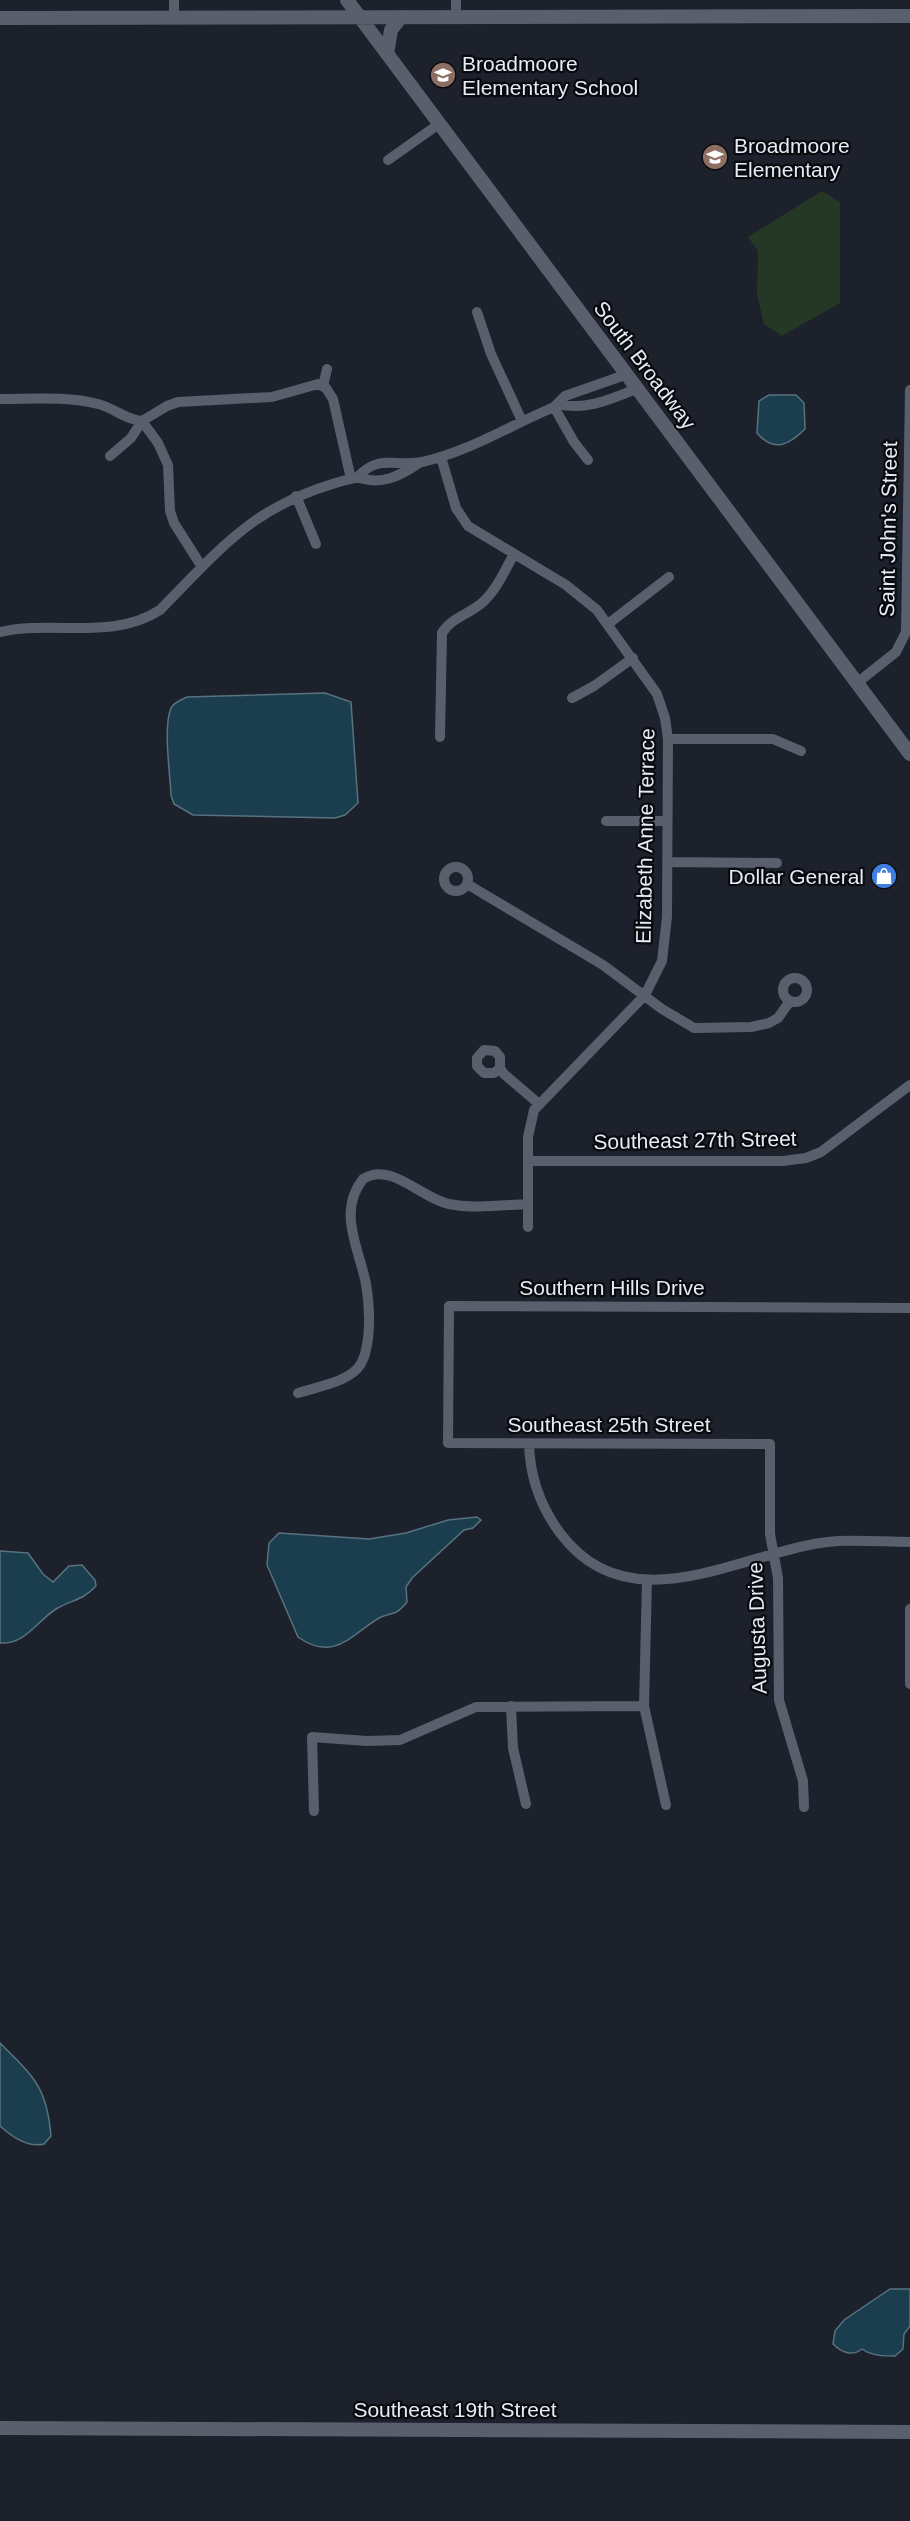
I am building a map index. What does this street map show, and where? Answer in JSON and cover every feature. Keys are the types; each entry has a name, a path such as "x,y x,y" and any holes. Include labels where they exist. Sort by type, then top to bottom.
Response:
{"street":[{"path":"174,0 174,17"},
{"name":"South Broadway","path":"347,0 910,754"},
{"path":"456,0 456,17"},
{"path":"0,18 910,16"},
{"path":"387,54 391,30 401,17"},
{"path":"388,160 439,124"},
{"path":"477,312 491,354 522,421"},
{"path":"323,386 327,369"},
{"path":"354,478 367,481 392,478 419,463 441,457 556,405 566,396 625,375"},
{"path":"110,456 131,438 142,421 178,402 261,398 318,384 323,386 333,399 354,478"},
{"path":"556,405 570,407 602,403 636,389"},
{"name":"Saint John's Street","path":"857,683 887,661 902,643 906,632 909,578 909,390"},
{"path":"0,399 88,402 142,421 158,443 168,465 170,511 174,523 202,567"},
{"path":"556,405 574,442 588,460"},
{"name":"Elizabeth Anne Terrace","path":"441,457 456,508 462,518 476,532 582,596 608,624 657,694 665,718 668,739 666,941 662,961 645,995 538,1104 529,1125 528,1227"},
{"path":"0,632 20,628 114,628 145,620 160,610 252,520 296,496 354,478 364,470 383,461 419,463"},
{"path":"296,496 316,544"},
{"path":"440,737 442,633 453,621 476,608 491,594 514,554"},
{"path":"608,624 669,577"},
{"path":"572,698 594,686 633,658"},
{"path":"668,739 773,739 801,751"},
{"path":"606,820 668,821"},
{"path":"668,862 777,863"},
{"path":"467,884 603,964 678,1019 699,1028 751,1027 769,1023 778,1018 790,1001"},
{"path":"500,1068 538,1104"},
{"name":"Southeast 27th Street","path":"528,1161 783,1161 806,1158 821,1152 910,1085"},
{"path":"298,1393 347,1376 358,1368 366,1355 369,1305 366,1283 352,1240 350,1206 363,1179 375,1174 392,1176 447,1204 528,1203"},
{"name":"Southern Hills Drive","path":"448,1443 449,1306 910,1308"},
{"name":"Southeast 25th Street","path":"448,1443 770,1444"},
{"path":"529,1444 529,1461 536,1489 546,1512 563,1537 589,1561 621,1575 647,1580 675,1579 829,1542 910,1542"},
{"name":"Augusta Drive","path":"770,1444 770,1534 778,1578 778,1700 803,1781 804,1807"},
{"path":"647,1580 644,1706 666,1805"},
{"path":"910,1609 910,1684"},
{"path":"314,1812 312,1737 367,1741 400,1740 423,1732 470,1709 644,1706"},
{"path":"511,1707 513,1748 526,1804"},
{"name":"Southeast 19th Street","path":"0,2428 910,2432"}],"green space":[{"path":"822,191 840,202 840,303 782,336 764,324 757,295 758,251 748,237"}],"water":[{"path":"769,395 796,395 804,403 805,429 787,443 775,445 769,443 757,433 759,401"},
{"path":"325,693 351,702 358,803 345,815 335,818 193,815 174,804 171,795 167,726 171,708 176,703 187,697"},
{"path":"477,1517 481,1520 473,1528 464,1530 412,1578 406,1587 407,1602 399,1610 379,1618 351,1638 332,1647 311,1644 298,1637 267,1565 269,1543 279,1533 369,1539 406,1533 448,1520"},
{"path":"0,1551 28,1553 43,1574 53,1582 69,1566 82,1565 95,1580 96,1586 82,1597 56,1609 24,1636 9,1643 0,1643"},
{"path":"0,2043 30,2074 42,2094 51,2136 44,2144 26,2143 0,2126"},
{"path":"890,2289 910,2289 910,2326 904,2334 903,2349 895,2356 882,2356 862,2349 854,2353 847,2352 833,2344 835,2331 844,2320"}],"place":[{"name":"Broadmoore Elementary School","path":"443,75"},
{"name":"Broadmoore Elementary","path":"715,157"},
{"name":"Dollar General","path":"884,876"}]}
